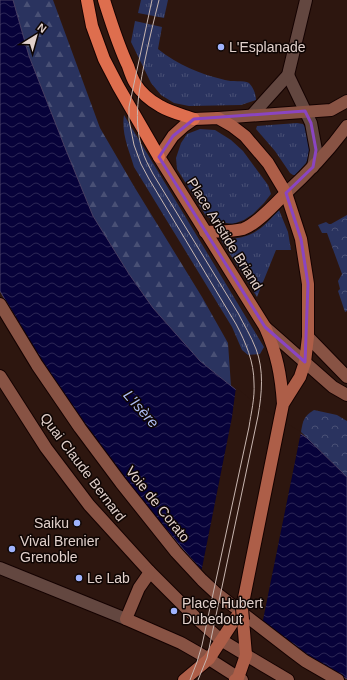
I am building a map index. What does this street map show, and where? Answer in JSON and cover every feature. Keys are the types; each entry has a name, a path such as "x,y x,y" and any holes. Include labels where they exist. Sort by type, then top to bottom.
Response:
{"highway":[{"path":"87,0 92,26 104,59 120,92 159,157"},
{"path":"104,0 114,32 135,83 146,97 160,106 172,112 194,119"}],"main road":[{"path":"159,157 173,136 194,119 331,110 347,101"},
{"path":"149,571 139,588 126,619 181,643 209,659 238,679 246,655 241,614 283,404 300,378 305,362 308,337 308,284 301,239 286,193 268,163 245,136 218,118"},
{"path":"206,232 244,229 253,224 313,167 336,142 347,126"},
{"name":"Place Aristide Briand","path":"159,157 265,327 273,343 281,384 283,404"},
{"name":"Voie de Corato","path":"0,304 37,365 80,428 121,483 202,580 224,599 293,652 338,680"},
{"name":"Place Aristide Briand","path":"265,327 333,388 347,394"},
{"path":"308,337 347,376"},
{"name":"Quai Claude Bernard","path":"0,376 46,448 89,505 149,571 196,618 221,640"},
{"path":"184,680 209,659 221,640 241,614"},
{"path":"221,640 288,680"}],"street":[{"path":"252,115 288,75 306,0"},
{"path":"288,75 311,123 316,150 313,167"},
{"path":"0,568 126,619"}],"highlighted area":[{"path":"305,111 311,123 316,150 313,167 286,193 301,239 308,284 305,362 265,327 159,157 173,136 194,119"}],"green space":[{"path":"13,0 53,0 100,128 228,343 231,386 200,361 153,308 129,274 93,216 29,56"},
{"path":"141,0 168,0 164,18 138,13"},
{"path":"135,21 162,27 158,49 166,55 181,64 207,75 228,81 249,83 252,86 256,100 241,105 189,106 174,103 161,95 151,83 131,42"},
{"path":"124,115 264,347 260,354 248,355 242,350 232,327 134,167 125,135 123,122"},
{"path":"297,123 303,124 305,127 310,141 311,151 306,163 295,175 293,175 256,129 257,126"},
{"path":"200,129 215,130 231,140 243,151 268,185 271,194 253,214 244,220 233,224 219,222 206,216 177,169 176,158 181,143 187,134"},
{"path":"279,210 288,232 291,250 276,250 257,297 221,240 242,237 257,231 264,226"},
{"path":"347,215 347,311 345,312 338,291 340,289 338,281 342,274 327,233 322,233 318,225 326,222 331,224"},
{"path":"314,410 337,415 347,421 347,477 301,432 304,419"}],"water":[{"name":"L'Isère","path":"0,0 13,0 29,56 93,216 129,274 153,308 200,361 256,406 307,438 347,477 347,679 297,650 209,579 129,486 88,430 48,373 0,291"}],"pier":[{"path":"236,387 257,405 301,432 262,625 201,573 232,417"}],"tram line":[{"path":"152,0 129,107 129,120 134,145 141,164 149,179 236,324 249,353 254,375 253,405 249,427 202,645 190,680"},
{"path":"159,0 139,93 137,116 139,138 143,152 153,174 250,335 259,357 261,373 258,416 207,658 198,680"}],"place":[{"name":"L'Esplanade","path":"221,47"},
{"name":"Saiku","path":"77,523"},
{"name":"Vival Brenier Grenoble","path":"12,549"},
{"name":"Le Lab","path":"79,578"},
{"name":"Place Hubert Dubedout","path":"174,611"}]}
